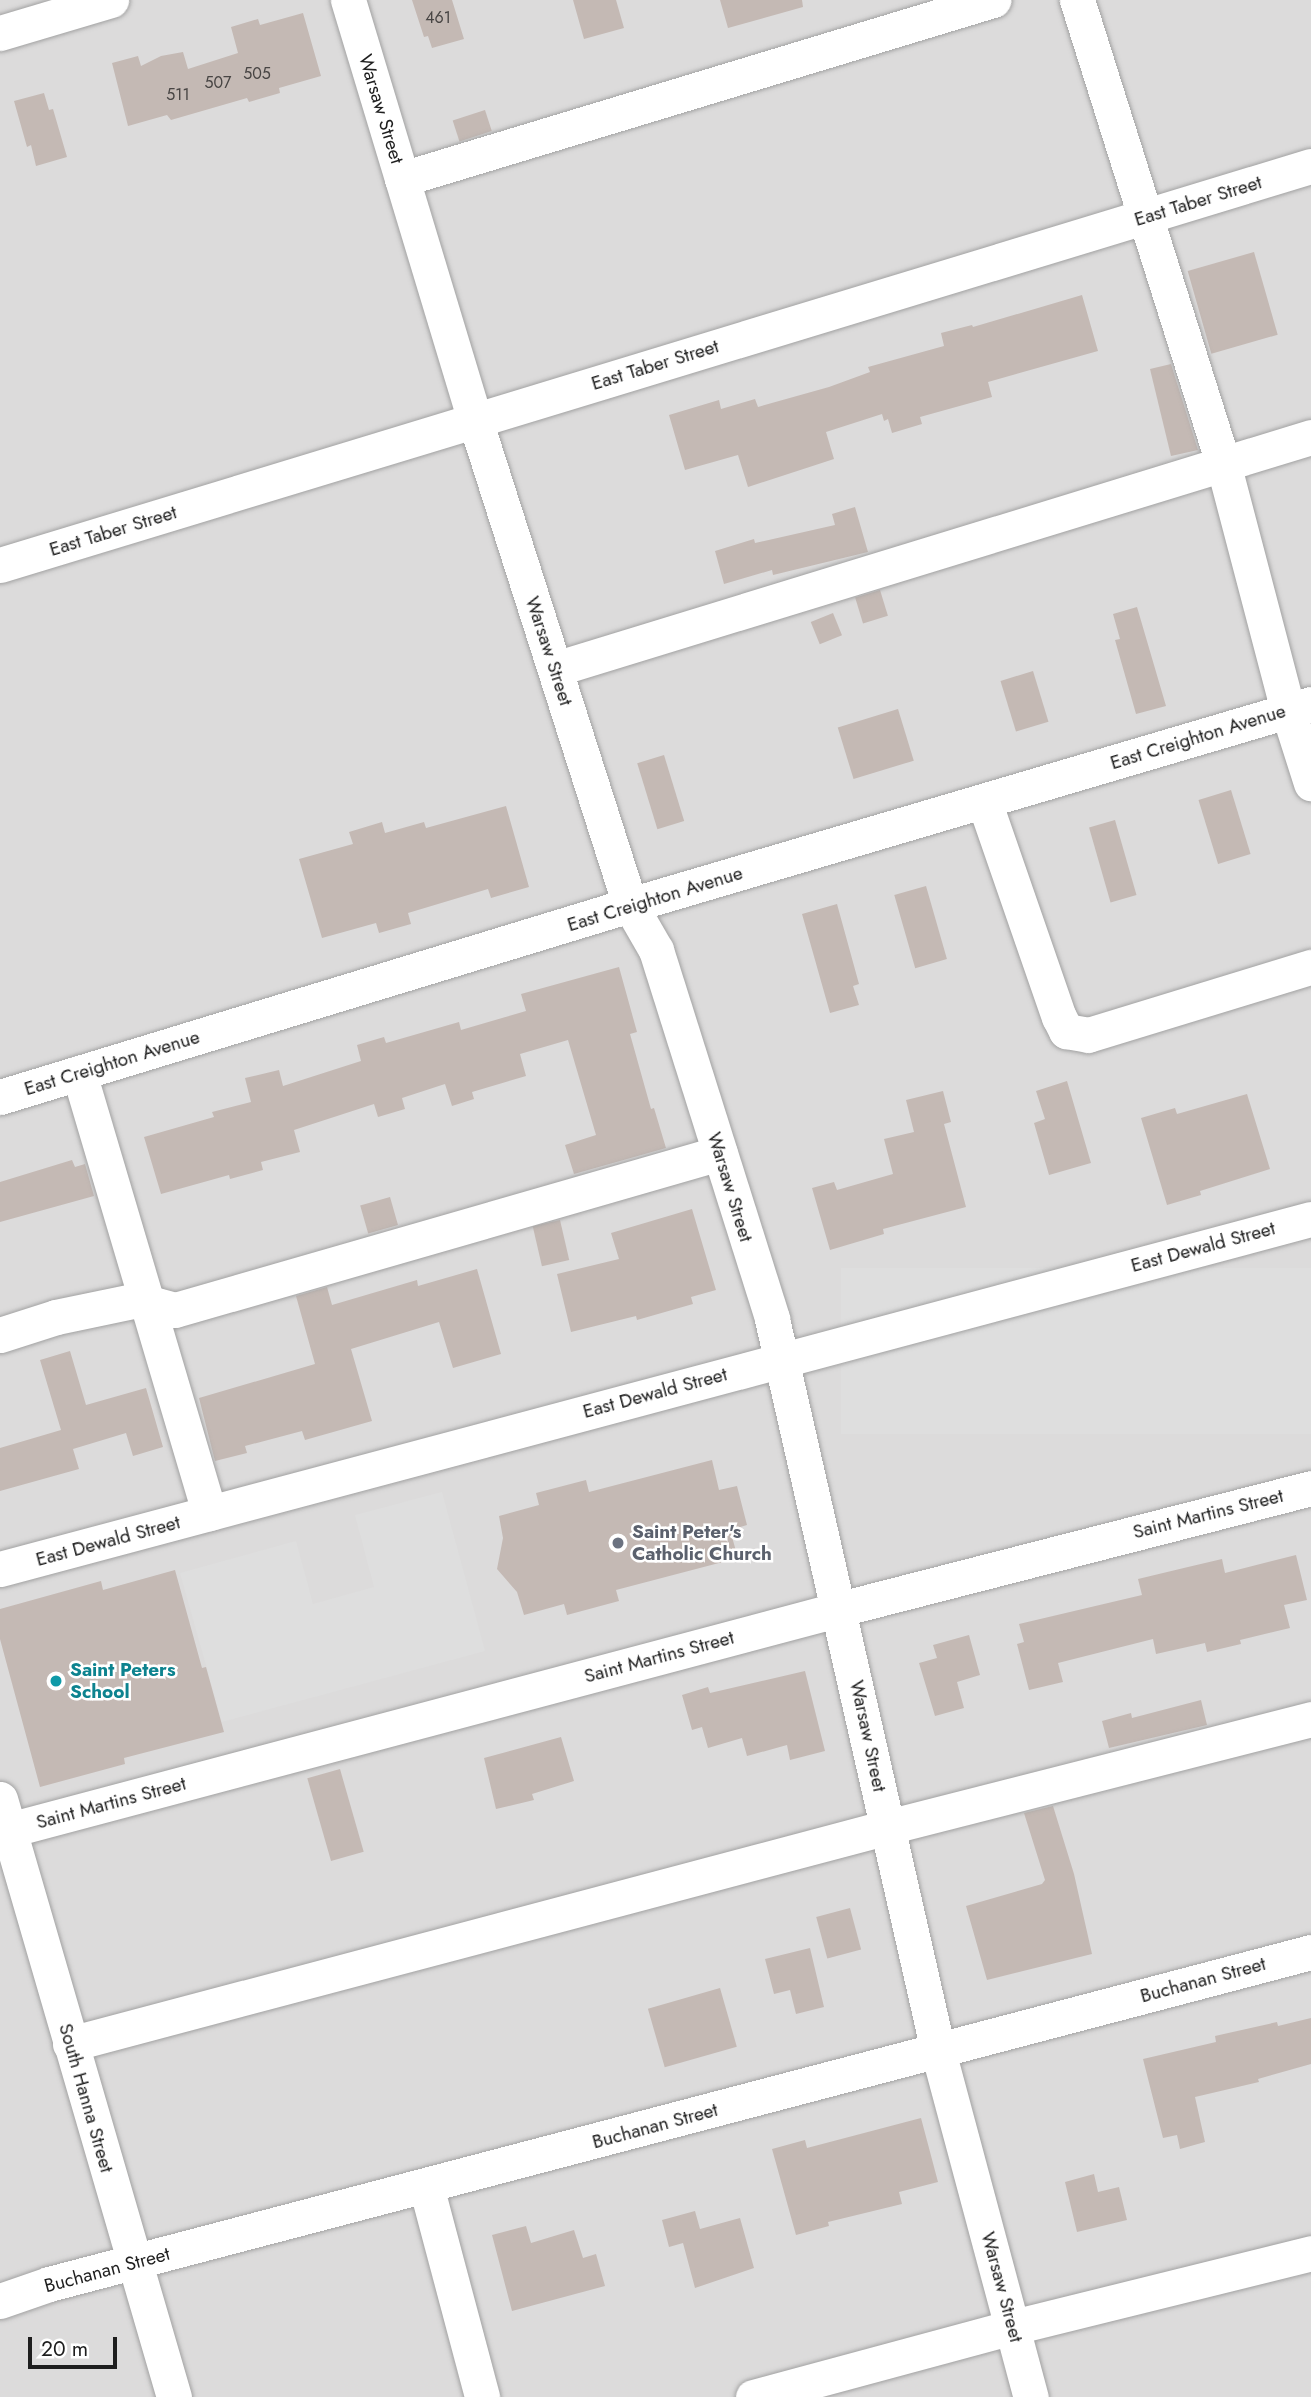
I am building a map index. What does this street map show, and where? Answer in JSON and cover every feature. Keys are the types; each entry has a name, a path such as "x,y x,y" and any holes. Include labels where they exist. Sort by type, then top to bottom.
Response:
{"street":[{"path":"0,33 36,11 111,0"},
{"name":"Warsaw Street","path":"348,0 475,420 555,669 631,905 656,950 772,1319 840,1609 938,2051 1031,2397"},
{"path":"402,179 993,0"},
{"path":"1077,0 1143,217 1300,707 1311,783"},
{"name":"East Taber Street","path":"0,565 1311,166"},
{"path":"555,669 1311,437"},
{"name":"East Creighton Avenue","path":"0,1097 631,905 1300,707"},
{"path":"984,801 1066,1031 1088,1035 1311,967"},
{"path":"79,1073 209,1513"},
{"path":"0,1335 70,1314 138,1300 175,1310 720,1153"},
{"name":"East Dewald Street","path":"0,1569 1311,1219"},
{"name":"Saint Martins Street","path":"3,1813 840,1609 1311,1488"},
{"path":"70,2044 888,1827 1311,1719"},
{"name":"South Hanna Street","path":"3,1813 174,2397"},
{"name":"Buchanan Street","path":"0,2301 50,2284 1311,1952"},
{"path":"426,2186 482,2397"},
{"path":"753,2397 1013,2327 1311,2253"}],"shaded area":[{"path":"0,0 1311,0 1311,2397 0,2397"},
{"path":"841,1268 1311,1268 1311,1434 841,1434"},
{"path":"442,1492 485,1651 222,1722 180,1573 296,1541 313,1604 374,1587 355,1515"}],"building":[{"path":"412,0 452,0 464,39 432,48 428,36 424,37"},
{"path":"573,0 616,0 624,28 584,39"},
{"path":"720,0 802,0 803,7 728,28"},
{"path":"303,13 321,76 279,88 280,93 249,102 247,98 171,120 167,115 128,126 112,63 138,56 141,66 161,56 183,52 188,69 238,53 231,27 258,19 260,25"},
{"path":"44,93 49,110 53,109 67,157 36,166 31,145 27,147 14,101"},
{"path":"485,110 492,131 459,141 453,121"},
{"path":"1254,252 1278,335 1211,354 1188,271"},
{"path":"1082,295 1098,351 988,382 992,397 920,417 922,424 892,433 888,419 884,421 882,414 826,432 834,459 748,487 738,455 685,470 669,415 719,400 721,409 755,399 758,407 829,387 870,372 868,367 944,346 941,333 972,325 973,327"},
{"path":"1171,364 1198,450 1171,456 1150,369"},
{"path":"855,507 868,552 773,575 772,570 724,584 715,551 754,539 755,543 835,525 832,514"},
{"path":"880,590 888,616 863,623 855,598"},
{"path":"1137,607 1166,706 1136,714 1115,640 1120,639 1113,614"},
{"path":"833,613 842,635 820,644 811,622"},
{"path":"1033,671 1048,722 1016,732 1000,681"},
{"path":"898,709 914,761 854,779 838,727"},
{"path":"664,755 684,821 657,829 637,763"},
{"path":"1231,790 1251,854 1218,864 1198,800"},
{"path":"506,806 529,887 491,898 488,889 408,913 411,924 379,933 376,923 322,938 299,859 353,844 349,832 382,822 385,833 424,822 426,828"},
{"path":"1115,820 1136,895 1111,902 1089,827"},
{"path":"926,886 947,959 915,968 894,895"},
{"path":"837,904 859,984 853,986 859,1005 830,1013 802,914"},
{"path":"619,967 637,1032 630,1034 651,1109 654,1108 666,1148 574,1174 565,1145 596,1135 568,1040 520,1054 526,1076 472,1092 474,1099 452,1106 445,1084 402,1098 405,1109 378,1117 374,1104 294,1130 300,1152 261,1162 263,1170 230,1179 229,1175 161,1194 144,1137 214,1117 212,1112 251,1102 245,1078 279,1070 283,1086 361,1061 357,1045 384,1037 386,1043 459,1022 461,1030 526,1011 521,994"},
{"path":"1067,1081 1091,1163 1049,1175 1034,1123 1045,1119 1036,1091"},
{"path":"943,1091 951,1122 944,1124 966,1207 883,1229 884,1234 830,1250 812,1188 834,1182 837,1190 893,1174 884,1139 914,1132 906,1100"},
{"path":"1247,1094 1270,1169 1200,1191 1201,1195 1167,1205 1141,1118 1175,1108 1177,1114"},
{"path":"72,1160 75,1167 85,1164 94,1196 0,1222 0,1182"},
{"path":"390,1197 398,1225 368,1233 360,1206"},
{"path":"692,1209 716,1290 691,1297 693,1304 637,1320 636,1316 571,1332 557,1274 619,1259 611,1233"},
{"path":"560,1220 569,1260 542,1266 533,1226"},
{"path":"477,1269 501,1354 453,1368 439,1322 351,1349 372,1421 305,1440 302,1431 245,1446 247,1453 215,1461 199,1398 315,1364 296,1296 327,1287 332,1305 417,1280 418,1286"},
{"path":"70,1351 86,1405 146,1388 163,1447 133,1456 126,1433 73,1449 79,1469 0,1491 0,1448 61,1430 40,1360"},
{"name":"Saint Peter's Catholic Church","path":"712,1460 719,1490 737,1486 747,1525 730,1530 738,1558 616,1590 619,1601 567,1615 564,1604 524,1615 517,1592 497,1569 503,1538 499,1516 539,1505 536,1493 586,1480 589,1492"},
{"path":"1296,1555 1307,1600 1284,1605 1290,1628 1240,1640 1241,1644 1207,1652 1205,1643 1156,1654 1153,1639 1058,1663 1063,1682 1029,1690 1017,1644 1024,1642 1019,1624 1142,1595 1138,1579 1222,1559 1225,1573"},
{"name":"Saint Peters School","path":"175,1570 202,1668 206,1667 224,1732 124,1758 125,1764 40,1787 0,1639 0,1609 101,1581 103,1590"},
{"path":"969,1635 980,1675 957,1682 964,1708 935,1716 919,1663 937,1658 933,1645"},
{"path":"805,1671 825,1751 790,1760 787,1745 747,1756 742,1738 708,1748 702,1727 692,1730 682,1695 708,1687 710,1693"},
{"path":"1201,1700 1207,1725 1109,1748 1102,1721 1131,1713 1132,1718"},
{"path":"561,1737 574,1781 532,1794 534,1800 496,1809 484,1758"},
{"path":"340,1769 364,1852 331,1861 307,1778"},
{"path":"1053,1806 1074,1874 1092,1954 987,1980 966,1906 1042,1884 1045,1880 1024,1813"},
{"path":"850,1908 861,1950 827,1959 816,1917"},
{"path":"810,1948 824,2007 796,2014 790,1990 774,1994 765,1959"},
{"path":"720,1988 737,2047 665,2067 648,2009"},
{"path":"1311,2018 1311,2064 1258,2079 1259,2082 1195,2097 1205,2142 1180,2149 1177,2135 1163,2138 1143,2059 1216,2042 1215,2036 1277,2022 1278,2026"},
{"path":"921,2118 938,2182 899,2192 902,2204 828,2222 829,2226 796,2235 772,2149 805,2140 807,2148"},
{"path":"1094,2174 1098,2192 1119,2187 1127,2220 1077,2232 1065,2182"},
{"path":"695,2211 700,2229 740,2218 754,2268 695,2288 683,2243 669,2247 662,2220"},
{"path":"526,2226 531,2243 574,2230 583,2258 596,2254 605,2286 512,2311 492,2235"}],"place":[{"name":"Saint Peter's Catholic Church","path":"618,1543"},
{"name":"Saint Peters School","path":"56,1681"}]}
